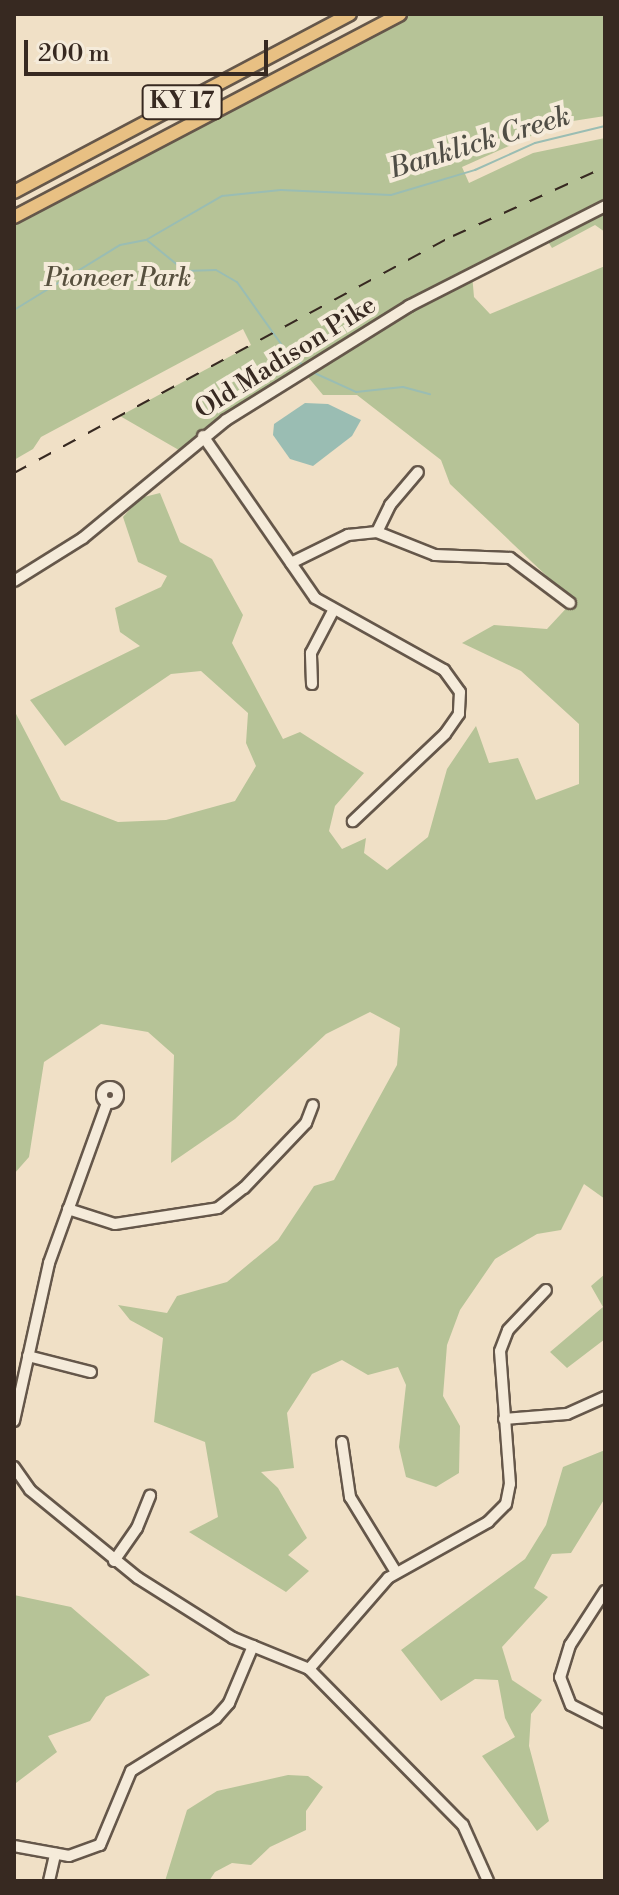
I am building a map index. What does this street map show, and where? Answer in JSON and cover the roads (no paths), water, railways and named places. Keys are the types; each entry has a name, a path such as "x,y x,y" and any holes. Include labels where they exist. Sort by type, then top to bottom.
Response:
{"main road":[{"name":"KY 17","path":"14,192 350,14"},
{"name":"KY 17","path":"14,217 400,14"}],"street":[{"name":"Old Madison Pike","path":"14,581 83,538 203,436 409,306 605,206"},
{"path":"203,436 315,598 333,611 444,670 460,692 462,704 445,734 353,821"},
{"path":"377,532 390,505 418,472"},
{"path":"291,563 348,535 377,532 435,555 510,558 570,603"},
{"path":"312,684 311,653 333,611"},
{"path":"14,1421 49,1263 107,1103"},
{"path":"68,1209 115,1224 218,1208 244,1188 306,1123 313,1105"},
{"path":"309,1669 396,1572 488,1522 506,1504 510,1484 502,1344 511,1326 546,1290"},
{"path":"28,1356 91,1372"},
{"path":"504,1419 567,1414 605,1397"},
{"path":"342,1442 350,1497 396,1572"},
{"path":"14,1469 30,1490 114,1561 209,1625 309,1669 463,1825 488,1881"},
{"path":"114,1561 137,1528 150,1495"},
{"path":"605,1591 570,1645 560,1677 571,1705 605,1722"},
{"path":"14,1846 79,1856 100,1845 131,1771 225,1710 253,1646"},
{"path":"49,1881 55,1854"}],"water":[{"path":"305,403 328,404 361,420 352,436 313,466 290,459 273,435 274,424"}],"waterway":[{"name":"Banklick Creek","path":"14,310 120,245 146,240 222,196 281,190 391,195 475,170 535,143 605,126"},
{"path":"148,241 185,271 216,270 237,282 286,351 305,367"},
{"path":"310,371 356,392 403,387 430,394"}],"railway":[{"path":"14,473 453,236 605,167"}],"park label":[{"name":"Pioneer Park","path":"118,279"}]}
